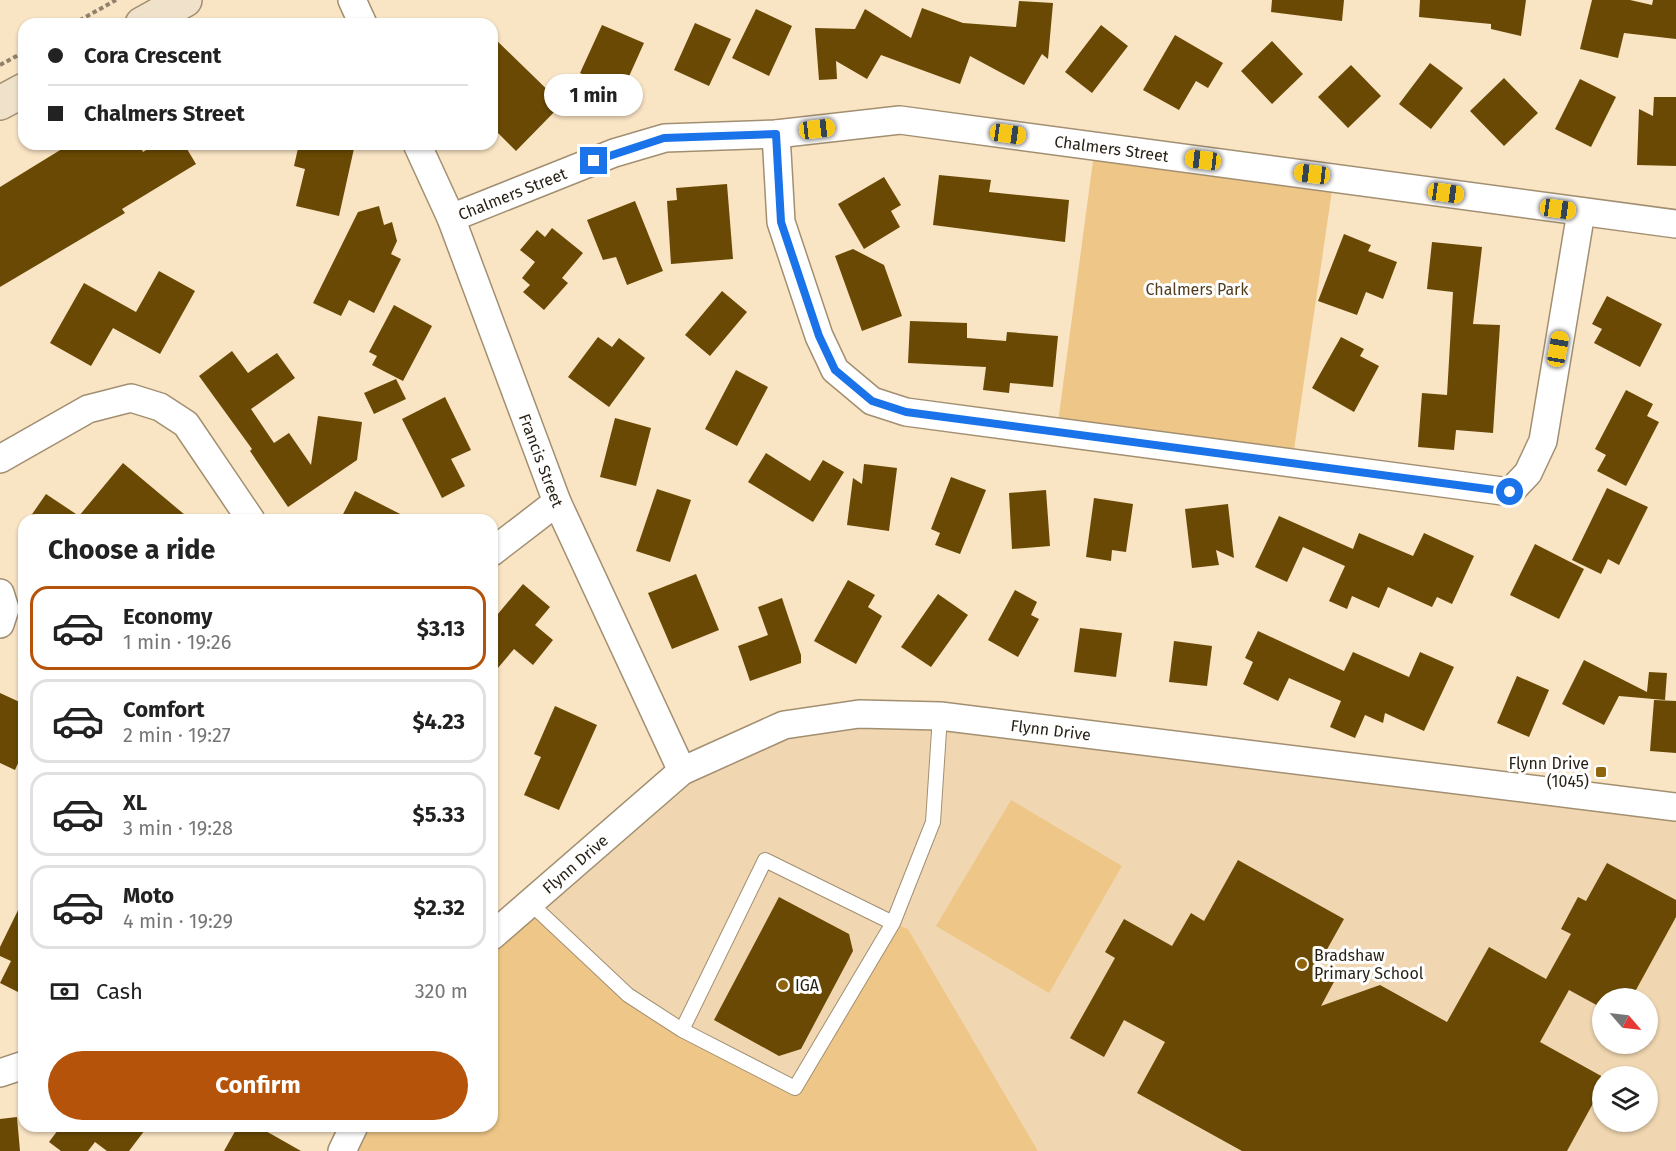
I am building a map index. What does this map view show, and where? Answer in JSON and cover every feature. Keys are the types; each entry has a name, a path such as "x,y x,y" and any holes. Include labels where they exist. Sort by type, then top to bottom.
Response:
{"street":[{"path":"153,18 185,0"},
{"path":"352,0 360,18"},
{"path":"0,103 18,93"},
{"name":"Chalmers Street","path":"451,218 614,153 664,138 776,134 900,120 1676,224"},
{"path":"776,134 781,222 819,336 835,370 872,401 906,412 1510,492 1528,473 1543,441 1581,212"},
{"name":"Francis Street","path":"420,150 451,218 557,502 682,771"},
{"path":"0,459 88,409 130,398 160,406 186,424 247,514"},
{"path":"498,547 557,502"},
{"path":"0,592 5,609 0,624"},
{"name":"Flynn Drive","path":"498,930 682,771 784,725 859,714 940,717 1676,807"},
{"path":"0,1073 18,1067"},
{"path":"342,1151 351,1132"}],"lane":[{"path":"529,902 628,995 682,1030 795,1088 893,923 933,822 940,717"},
{"path":"682,1030 765,860 893,923"}],"path":[{"path":"84,18 116,0"},
{"path":"0,65 18,55"}],"shaded area":[{"name":"Bradshaw Primary School","path":"859,714 1676,807 1676,1151 1038,1151 908,929 795,1088 628,995 529,902 682,771"}],"green space":[{"name":"Chalmers Park","path":"1095,146 1334,177 1292,463 1057,430"},
{"path":"1011,800 1122,866 1049,993 936,926"},
{"path":"529,902 628,995 795,1088 893,923 908,929 1038,1151 342,1151 352,1132 498,1132 498,930"}],"building":[{"path":"1272,0 1344,0 1342,21 1271,12"},
{"path":"1420,0 1526,0 1521,36 1491,29 1491,24 1419,17"},
{"path":"1592,0 1630,0 1652,5 1653,0 1676,0 1676,39 1624,33 1618,58 1580,49"},
{"path":"1019,1 1053,3 1048,59 1042,54 1024,85 970,56 960,84 881,55 867,79 836,61 837,79 819,80 815,28 855,29 865,9 911,38 922,8 963,23 1016,27"},
{"path":"756,9 792,26 769,76 732,58"},
{"path":"695,23 731,39 709,86 674,70"},
{"path":"602,25 644,43 622,92 580,73"},
{"path":"1101,25 1128,46 1092,93 1065,72"},
{"path":"1175,35 1223,63 1208,88 1196,81 1179,110 1143,90"},
{"path":"1272,41 1303,74 1272,104 1241,71"},
{"path":"498,42 562,104 516,151 498,133"},
{"path":"1430,63 1463,88 1431,129 1399,104"},
{"path":"1351,65 1381,96 1348,128 1318,97"},
{"path":"1504,78 1538,113 1504,146 1470,111"},
{"path":"1580,79 1616,97 1591,147 1555,129"},
{"path":"1654,97 1676,97 1676,166 1637,165 1639,109 1653,116"},
{"path":"60,150 142,150 143,152 146,150 188,150 196,164 122,209 125,213 0,287 0,187"},
{"path":"298,150 354,150 339,216 296,206 305,169 294,166"},
{"path":"939,175 991,180 989,192 1069,200 1065,242 933,225"},
{"path":"884,177 901,205 891,211 900,227 864,249 838,204"},
{"path":"727,184 733,259 671,264 667,201 677,200 676,188"},
{"path":"635,201 663,271 627,285 616,257 603,260 587,220"},
{"path":"379,206 384,225 392,222 397,241 391,254 401,259 374,313 349,300 341,316 313,303 358,212"},
{"path":"552,228 583,253 562,278 568,283 544,310 523,292 530,285 522,278 535,262 520,250 537,230 545,237"},
{"path":"1344,234 1371,245 1368,251 1397,262 1383,299 1366,292 1357,315 1318,301"},
{"path":"1432,242 1482,247 1473,324 1500,325 1493,433 1456,430 1454,450 1418,447 1422,393 1447,395 1453,292 1427,289"},
{"path":"853,249 884,265 902,316 862,331 835,256"},
{"path":"159,271 195,291 160,354 113,328 91,366 50,343 84,283 136,312"},
{"path":"722,291 747,312 710,356 685,335"},
{"path":"1607,296 1662,324 1640,367 1594,343 1602,329 1592,324"},
{"path":"394,305 432,326 403,381 372,365 377,356 369,352"},
{"path":"910,321 967,323 967,338 1006,341 1007,332 1058,336 1053,387 1010,383 1009,393 983,390 986,367 908,363"},
{"path":"598,337 612,347 619,338 645,358 609,407 568,377"},
{"path":"1341,337 1364,349 1360,356 1379,366 1354,412 1312,388"},
{"path":"232,351 248,373 277,353 295,378 251,409 274,443 289,433 311,465 318,416 362,422 357,460 288,507 250,451 252,449 199,376"},
{"path":"736,370 768,387 737,446 705,429"},
{"path":"396,379 406,399 374,414 364,393"},
{"path":"1626,390 1653,404 1647,416 1659,422 1626,486 1597,471 1606,455 1595,449"},
{"path":"445,397 471,450 451,459 465,486 442,498 402,419"},
{"path":"615,418 651,428 636,486 600,477"},
{"path":"766,453 810,481 823,460 844,472 813,522 748,482"},
{"path":"123,463 184,514 81,514"},
{"path":"864,464 897,468 889,531 847,525 853,478 862,484"},
{"path":"951,477 986,490 960,554 935,545 940,533 931,529"},
{"path":"1607,488 1648,507 1619,565 1608,559 1601,574 1572,560"},
{"path":"657,489 691,500 670,562 636,551"},
{"path":"1046,490 1050,546 1012,549 1009,493"},
{"path":"355,491 400,514 343,514"},
{"path":"46,494 76,514 32,514"},
{"path":"1094,498 1133,504 1126,552 1112,550 1111,561 1086,557"},
{"path":"1228,504 1234,558 1216,550 1219,565 1192,568 1185,509"},
{"path":"1279,516 1353,549 1359,533 1413,556 1424,533 1474,556 1452,604 1437,597 1432,607 1388,587 1379,608 1352,596 1347,609 1329,601 1345,566 1303,547 1287,582 1255,567"},
{"path":"1535,544 1584,569 1559,619 1510,595"},
{"path":"696,574 719,630 672,649 648,593"},
{"path":"848,580 875,595 868,607 882,616 856,664 814,641"},
{"path":"523,584 550,607 535,625 553,640 533,665 514,649 498,668 498,614"},
{"path":"1015,590 1037,602 1031,615 1039,619 1018,657 988,640"},
{"path":"938,594 968,615 931,667 901,647"},
{"path":"782,598 801,655 801,663 750,681 738,646 768,635 758,607"},
{"path":"1080,628 1122,633 1116,677 1074,672"},
{"path":"1258,631 1344,671 1353,652 1409,677 1420,652 1454,667 1424,731 1385,713 1383,723 1365,715 1355,738 1330,727 1341,701 1289,678 1278,701 1243,684 1253,662 1245,658"},
{"path":"1174,641 1212,646 1207,686 1169,682"},
{"path":"1584,660 1647,692 1649,672 1667,673 1665,700 1619,696 1604,725 1562,704"},
{"path":"1517,676 1549,690 1529,737 1497,723"},
{"path":"0,693 18,701 18,763 15,770 0,763"},
{"path":"1654,700 1676,701 1676,753 1650,751"},
{"path":"555,706 597,725 559,810 524,795 541,757 534,754"},
{"name":"Bradshaw Primary School","path":"1238,860 1344,919 1316,969 1335,980 1321,1006 1380,985 1447,1022 1489,947 1546,979 1571,934 1561,929 1578,897 1586,901 1607,863 1676,900 1676,917 1637,988 1592,988 1592,1003 1569,990 1540,1042 1592,1071 1592,1105 1567,1151 1242,1151 1137,1093 1165,1042 1124,1020 1104,1057 1070,1038 1115,958 1105,952 1124,919 1172,946 1191,913 1204,921"},
{"name":"IGA","path":"779,897 849,934 853,951 801,1049 779,1056 714,1020"},
{"path":"18,910 18,992 0,983 11,961 0,956 0,947"},
{"path":"17,1117 20,1151 0,1151 0,1119"},
{"path":"56,1132 143,1132 129,1151 107,1151 95,1142 88,1151 61,1151 49,1142"},
{"path":"235,1132 268,1132 301,1151 224,1151"}],"place":[{"name":"Flynn Drive (1045)","path":"1601,772"},
{"name":"Bradshaw Primary School","path":"1302,964"},
{"name":"IGA","path":"783,985"}],"route":[{"path":"594,161 664,138 776,134 781,222 819,336 835,370 872,401 906,412 1057,430 1510,492"}]}
